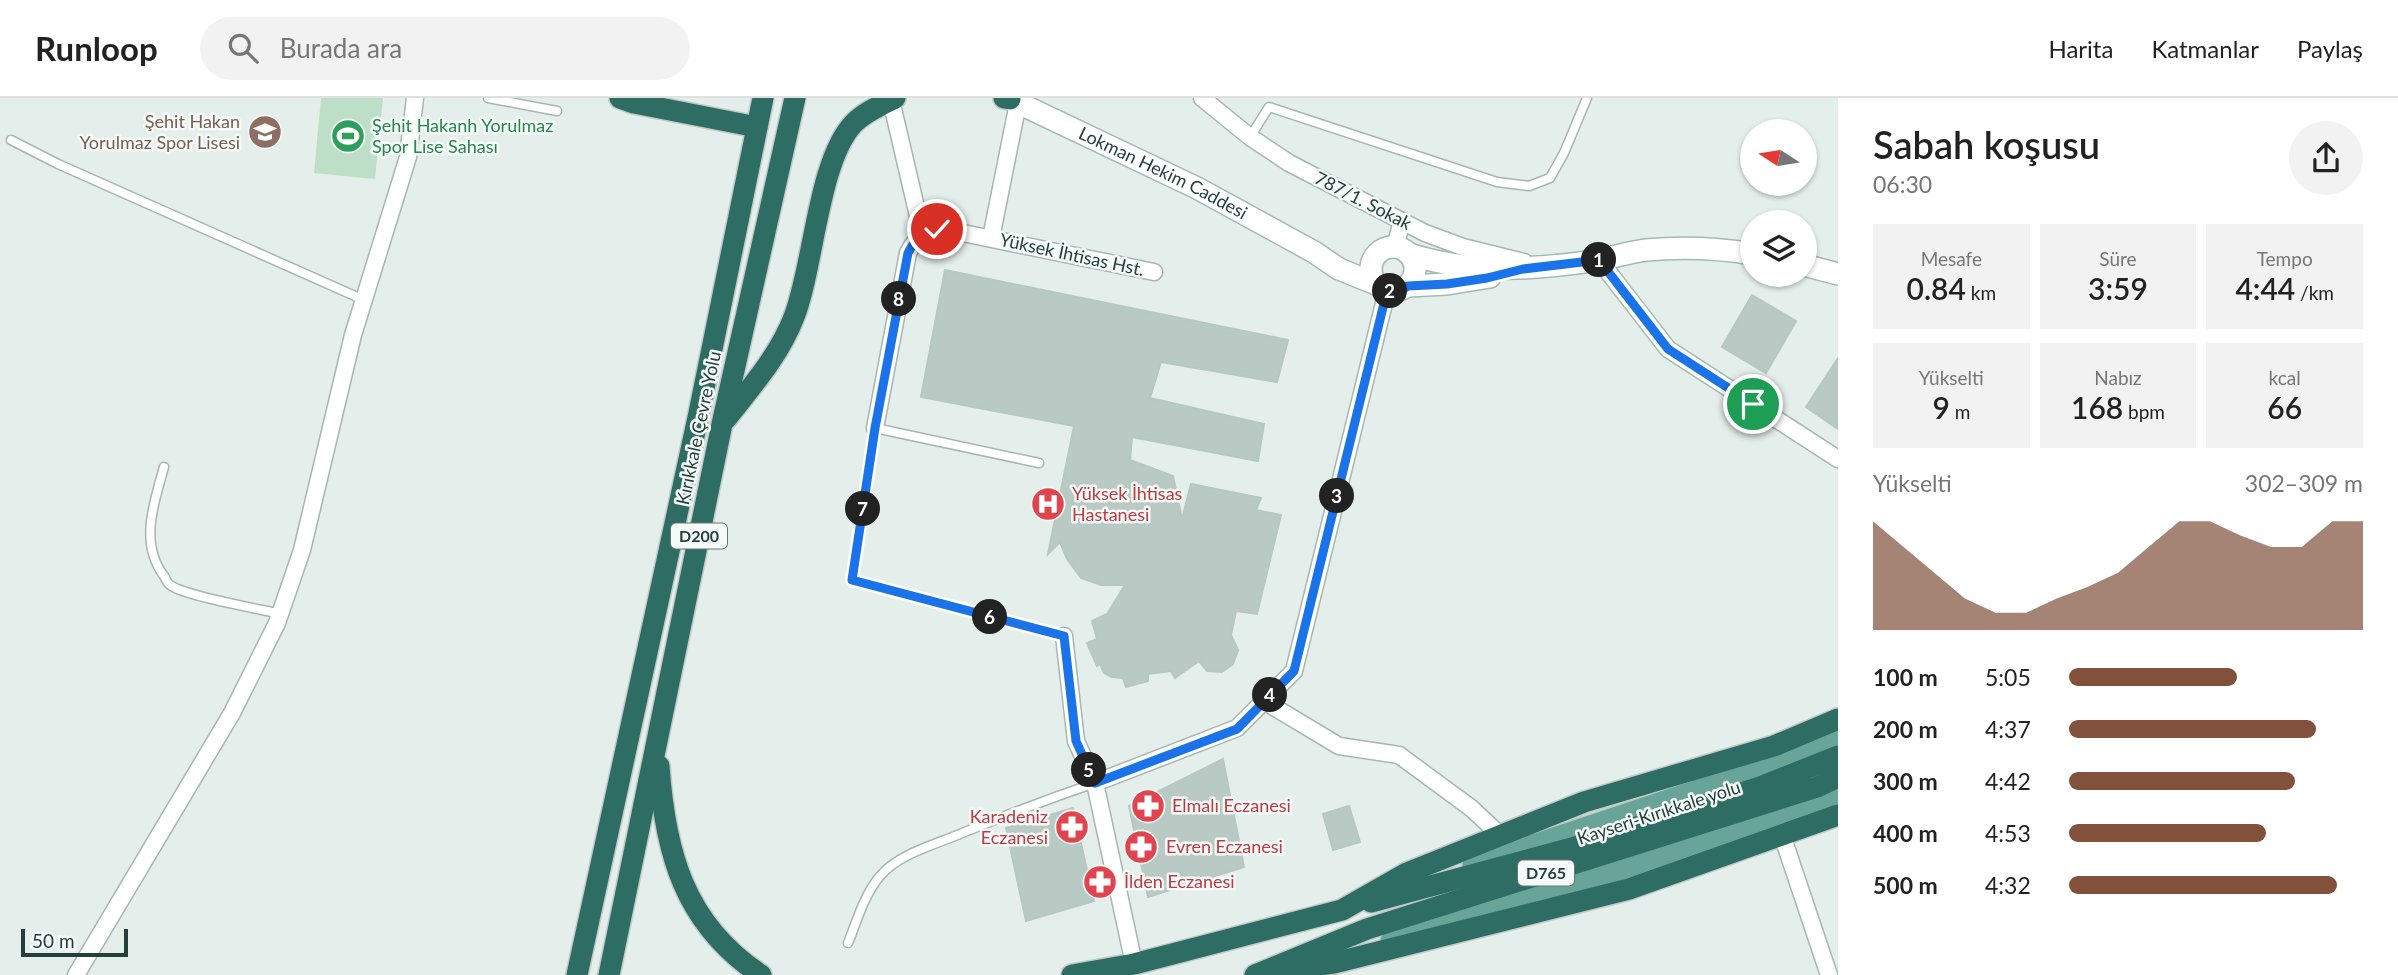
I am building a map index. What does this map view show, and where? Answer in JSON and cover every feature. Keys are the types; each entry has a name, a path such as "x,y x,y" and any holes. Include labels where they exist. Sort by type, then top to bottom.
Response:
{"highway":[{"path":"620,98 757,127"},
{"name":"Kırıkkale Çevre Yolu","path":"577,975 696,426 763,98"},
{"name":"Kırıkkale Çevre Yolu","path":"609,975 722,424 795,98"},
{"path":"722,424 778,350 795,314 829,173 842,138 855,122 892,99"},
{"path":"1097,975 1342,910 1407,873 1584,802 1774,746 1838,719"},
{"path":"658,738 666,831 691,900 720,942 761,975"},
{"name":"Kayseri-Kırıkkale yolu","path":"1342,910 1572,848 1760,787 1838,756"},
{"name":"Kayseri-Kırıkkale yolu","path":"1256,975 1367,929 1816,787 1838,777"},
{"path":"1256,975 1334,963 1629,889 1776,829 1838,815"},
{"path":"1072,975 1134,964"}],"main road":[{"path":"1342,910 1794,758 1838,739"},
{"path":"1776,829 1838,798"}],"street":[{"path":"76,975 232,713 281,614 302,550 353,335 408,157 415,98"},
{"name":"787/1. Sokak","path":"1202,98 1250,137 1289,163 1424,233 1533,268"},
{"path":"875,428 908,253 922,233 892,99"},
{"name":"Yüksek İhtisas Hst.","path":"991,238 1010,100"},
{"name":"Lokman Hekim Caddesi","path":"1010,100 1198,188 1314,252"},
{"path":"1095,783 1237,729 1294,671 1390,287 1415,272 1415,265 1402,251 1402,221"},
{"name":"Yüksek İhtisas Hst.","path":"922,233 937,229 991,238 1154,272"},
{"path":"1314,252 1352,260 1373,258 1385,248 1433,262 1463,267 1533,268"},
{"path":"1314,252 1339,268 1390,287 1487,278 1644,250 1695,248 1740,253"},
{"path":"1373,258 1370,272 1390,287"},
{"path":"1599,260 1668,349 1838,459"},
{"path":"1817,268 1838,274"},
{"path":"1064,636 1076,741 1095,783 1134,964"},
{"path":"1265,701 1339,746 1399,755 1471,808 1500,835"},
{"path":"1776,829 1829,975"}],"lane":[{"path":"488,98 557,111"},
{"path":"1250,137 1269,107 1497,182 1529,186 1550,178 1564,153 1587,98"},
{"path":"12,140 58,164 364,300"},
{"path":"1039,463 875,428 852,580 1064,636"},
{"path":"164,467 152,510 150,539 155,564 170,585 281,614"},
{"path":"848,943 867,896 880,876 893,864 978,826 1095,783"}],"green space":[{"name":"Şehit Hakanh Yorulmaz Spor Lise Sahası","path":"321,98 383,98 375,179 314,173"}],"building":[{"path":"945,270 1288,340 1277,382 1161,362 1150,398 1264,424 1258,461 1132,437 1130,460 1173,476 1182,519 1191,484 1261,498 1256,510 1281,515 1257,614 1236,611 1231,635 1238,650 1233,664 1222,672 1207,671 1199,661 1175,678 1171,671 1148,674 1148,681 1126,687 1123,678 1112,677 1104,673 1100,664 1097,666 1087,643 1097,639 1092,621 1107,614 1125,585 1101,585 1081,578 1067,559 1060,542 1048,554 1074,426 921,397"},
{"path":"1752,295 1796,321 1766,373 1722,347"},
{"path":"1838,358 1838,429 1806,407"},
{"path":"1223,759 1244,867 1148,897 1129,806"},
{"path":"1349,806 1360,842 1333,850 1323,814"},
{"path":"1073,808 1094,901 1026,921 1006,828"}],"place":[{"name":"Şehit Hakan Yorulmaz Spor Lisesi","path":"265,132"},
{"name":"Şehit Hakanh Yorulmaz Spor Lise Sahası","path":"348,136"},
{"name":"Yüksek İhtisas Hastanesi","path":"1048,504"},
{"name":"Elmalı Eczanesi","path":"1148,806"},
{"name":"Karadeniz Eczanesi","path":"1072,827"},
{"name":"Evren Eczanesi","path":"1141,847"},
{"name":"İlden Eczanesi","path":"1100,882"}],"route":[{"path":"937,229 922,233 908,253 875,428 852,580 1064,636 1076,741 1095,783 1237,729 1294,671 1387,291 1599,260 1668,349 1753,404"}]}
